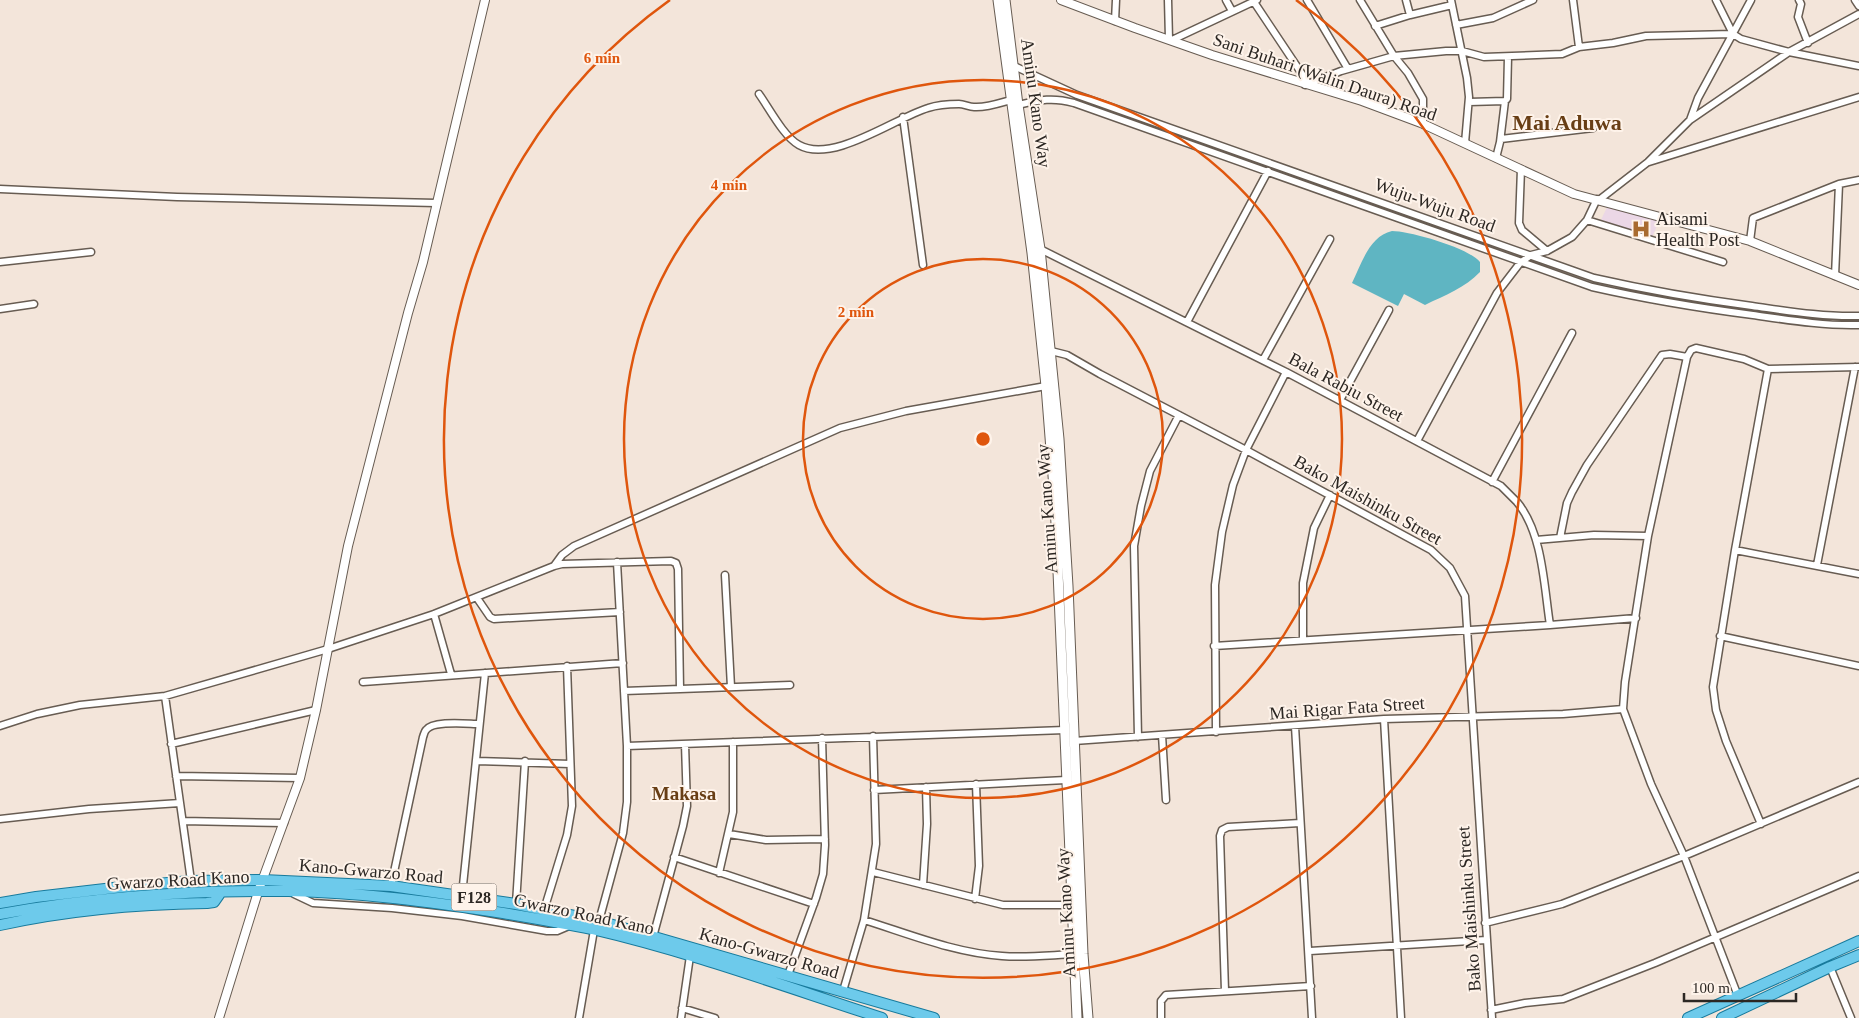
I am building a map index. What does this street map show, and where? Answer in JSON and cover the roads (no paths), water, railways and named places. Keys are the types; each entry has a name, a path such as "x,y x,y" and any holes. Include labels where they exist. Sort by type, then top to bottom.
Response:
{"main road":[{"name":"Aminu Kano Way","path":"998,0 1040,249 1051,351 1052,406 1065,529 1068,707 1065,730 1066,780 1075,846 1088,1018"},
{"name":"Aminu Kano Way","path":"1005,0 1014,66 1015,103 1046,386 1052,406"},
{"name":"Aminu Kano Way","path":"1068,707 1074,741 1075,846 1073,905 1077,1018"},
{"name":"Kano-Gwarzo Road","path":"0,903 122,887 192,881 263,880 391,886 462,895 544,910 596,925 653,937 934,1018"},
{"name":"Gwarzo Road Kano","path":"0,914 80,902 221,892 288,891 434,903 572,925 596,925 882,1018"},
{"path":"0,925 31,918 88,911 214,902 221,892"},
{"path":"80,902 88,911"},
{"path":"1688,1018 1859,942"},
{"path":"1722,1018 1859,955"}],"street":[{"path":"219,1018 258,892 300,778 316,710 348,546 423,262 485,0"},
{"name":"Sani Buhari (Walin Daura) Road","path":"1061,0 1170,40 1362,101 1423,124 1574,194 1750,241 1859,286"},
{"path":"1115,21 1116,0"},
{"path":"1168,0 1170,40 1256,1 1306,84 1348,69 1394,56 1462,51 1484,57 1562,54 1579,47 1613,43 1646,36 1733,34 1753,44 1859,66"},
{"path":"1226,0 1232,12"},
{"path":"1307,0 1348,69"},
{"path":"1360,0 1423,99 1423,124"},
{"path":"1406,0 1410,15"},
{"path":"1456,25 1493,18 1517,4 1533,0"},
{"path":"1573,0 1579,47"},
{"path":"1716,0 1733,34"},
{"path":"1690,120 1698,98 1751,0"},
{"path":"1799,0 1801,4 1798,17 1808,42"},
{"path":"1855,0 1859,6"},
{"path":"1376,26 1451,2 1467,78 1469,102 1465,143"},
{"path":"1417,441 1497,292 1520,263 1531,255 1546,251 1572,237 1587,220 1598,200 1648,162 1690,120 1790,52 1859,14"},
{"path":"1496,158 1501,139 1506,99 1508,57"},
{"name":"Wuju-Wuju Road","path":"1014,66 1076,94 1594,278 1649,291 1792,311 1859,316"},
{"name":"Wuju-Wuju Road","path":"759,94 798,145 813,150 826,149 875,134 904,117 930,107 959,104 974,107 1042,99 1059,99 1268,171 1520,263 1592,287 1647,300 1781,319 1859,325"},
{"path":"1648,162 1859,97"},
{"path":"1469,102 1505,101"},
{"path":"904,117 923,265"},
{"path":"1501,139 1594,128"},
{"path":"1521,169 1519,223 1522,230 1546,251"},
{"path":"1186,322 1268,171"},
{"path":"1750,241 1753,218 1839,184 1859,180"},
{"path":"1835,276 1839,184"},
{"path":"0,189 187,197 436,204"},
{"path":"1587,220 1723,262"},
{"path":"1263,360 1330,239"},
{"name":"Bala Rabiu Street","path":"1040,249 1263,360 1501,486 1518,503 1536,540 1550,625"},
{"path":"0,262 91,252"},
{"path":"0,309 34,304"},
{"path":"1340,400 1389,310"},
{"path":"1492,482 1572,333"},
{"path":"1738,996 1684,856 1651,784 1623,709 1625,682 1648,536 1686,357 1691,350 1696,348 1744,359 1768,369 1857,367 1817,565"},
{"name":"Bako Maishinku Street","path":"1051,351 1067,354 1100,374 1330,495 1431,550 1450,568 1465,596 1484,923 1492,1018"},
{"path":"1560,538 1564,514 1572,492 1587,465 1662,355 1670,354 1686,357"},
{"path":"1760,824 1726,741 1716,710 1713,687 1720,636 1768,369"},
{"path":"1216,732 1215,585 1222,532 1233,484 1246,450 1286,372"},
{"path":"554,566 562,555 574,546 840,428 906,411 1046,386"},
{"path":"1138,737 1134,546 1150,471 1179,415"},
{"path":"1303,640 1303,583 1314,528 1330,495"},
{"path":"1536,540 1594,535 1648,536"},
{"path":"1735,550 1859,574"},
{"path":"0,726 37,714 80,705 165,696 328,649 434,614 554,566 617,562 671,561 676,563 678,569 680,689"},
{"path":"579,1018 596,925 624,825 627,802 627,746 617,562"},
{"path":"726,576 732,687"},
{"path":"477,598 490,618 494,619 620,612"},
{"path":"434,614 451,674"},
{"path":"1214,646 1636,618"},
{"path":"1720,636 1859,666"},
{"path":"363,682 451,674 623,663"},
{"path":"544,910 570,820 572,806 567,666"},
{"path":"462,895 485,673"},
{"path":"624,691 790,685"},
{"path":"165,696 192,881"},
{"name":"Mai Rigar Fata Street","path":"1074,741 1384,719 1562,714 1623,709"},
{"path":"172,744 316,710"},
{"path":"1384,719 1401,1018"},
{"path":"391,886 426,729 430,726 441,724 480,724"},
{"path":"1295,726 1310,951 1312,1018"},
{"path":"627,746 1065,730"},
{"path":"844,991 864,920 873,872 876,844 873,736"},
{"path":"1162,736 1166,800"},
{"path":"788,975 814,904 822,874 824,839 822,738"},
{"path":"719,873 733,812 733,742"},
{"path":"653,937 687,806 685,744"},
{"path":"477,760 570,764"},
{"path":"516,904 525,761"},
{"path":"176,776 300,778"},
{"path":"874,790 1066,780"},
{"path":"1484,923 1562,904 1684,856 1859,782"},
{"path":"975,899 979,866 976,784"},
{"path":"923,885 927,824 926,787"},
{"path":"0,819 89,809 180,803"},
{"path":"183,821 284,824"},
{"path":"1226,991 1220,836 1222,830 1228,827 1300,823"},
{"path":"728,834 766,840 824,839"},
{"path":"674,857 814,904"},
{"path":"873,872 1002,905 1073,905"},
{"path":"1491,1010 1525,1003 1563,999 1716,938 1859,876"},
{"path":"864,920 969,952 1002,956 1074,954"},
{"path":"1310,951 1486,940"},
{"path":"681,1018 690,956"},
{"path":"1830,967 1851,1018"},
{"path":"1161,1018 1161,1001 1166,995 1311,986"},
{"path":"682,1008 715,1018"}],"water":[{"path":"1392,231 1425,237 1464,251 1480,262 1480,272 1461,287 1425,305 1404,294 1398,306 1352,283 1372,245 1384,234"}],"place":[{"name":"Aisami Health Post","path":"1641,229"}],"district":[{"name":"Mai Aduwa","path":"1567,122"},
{"name":"Makasa","path":"684,793"}]}
